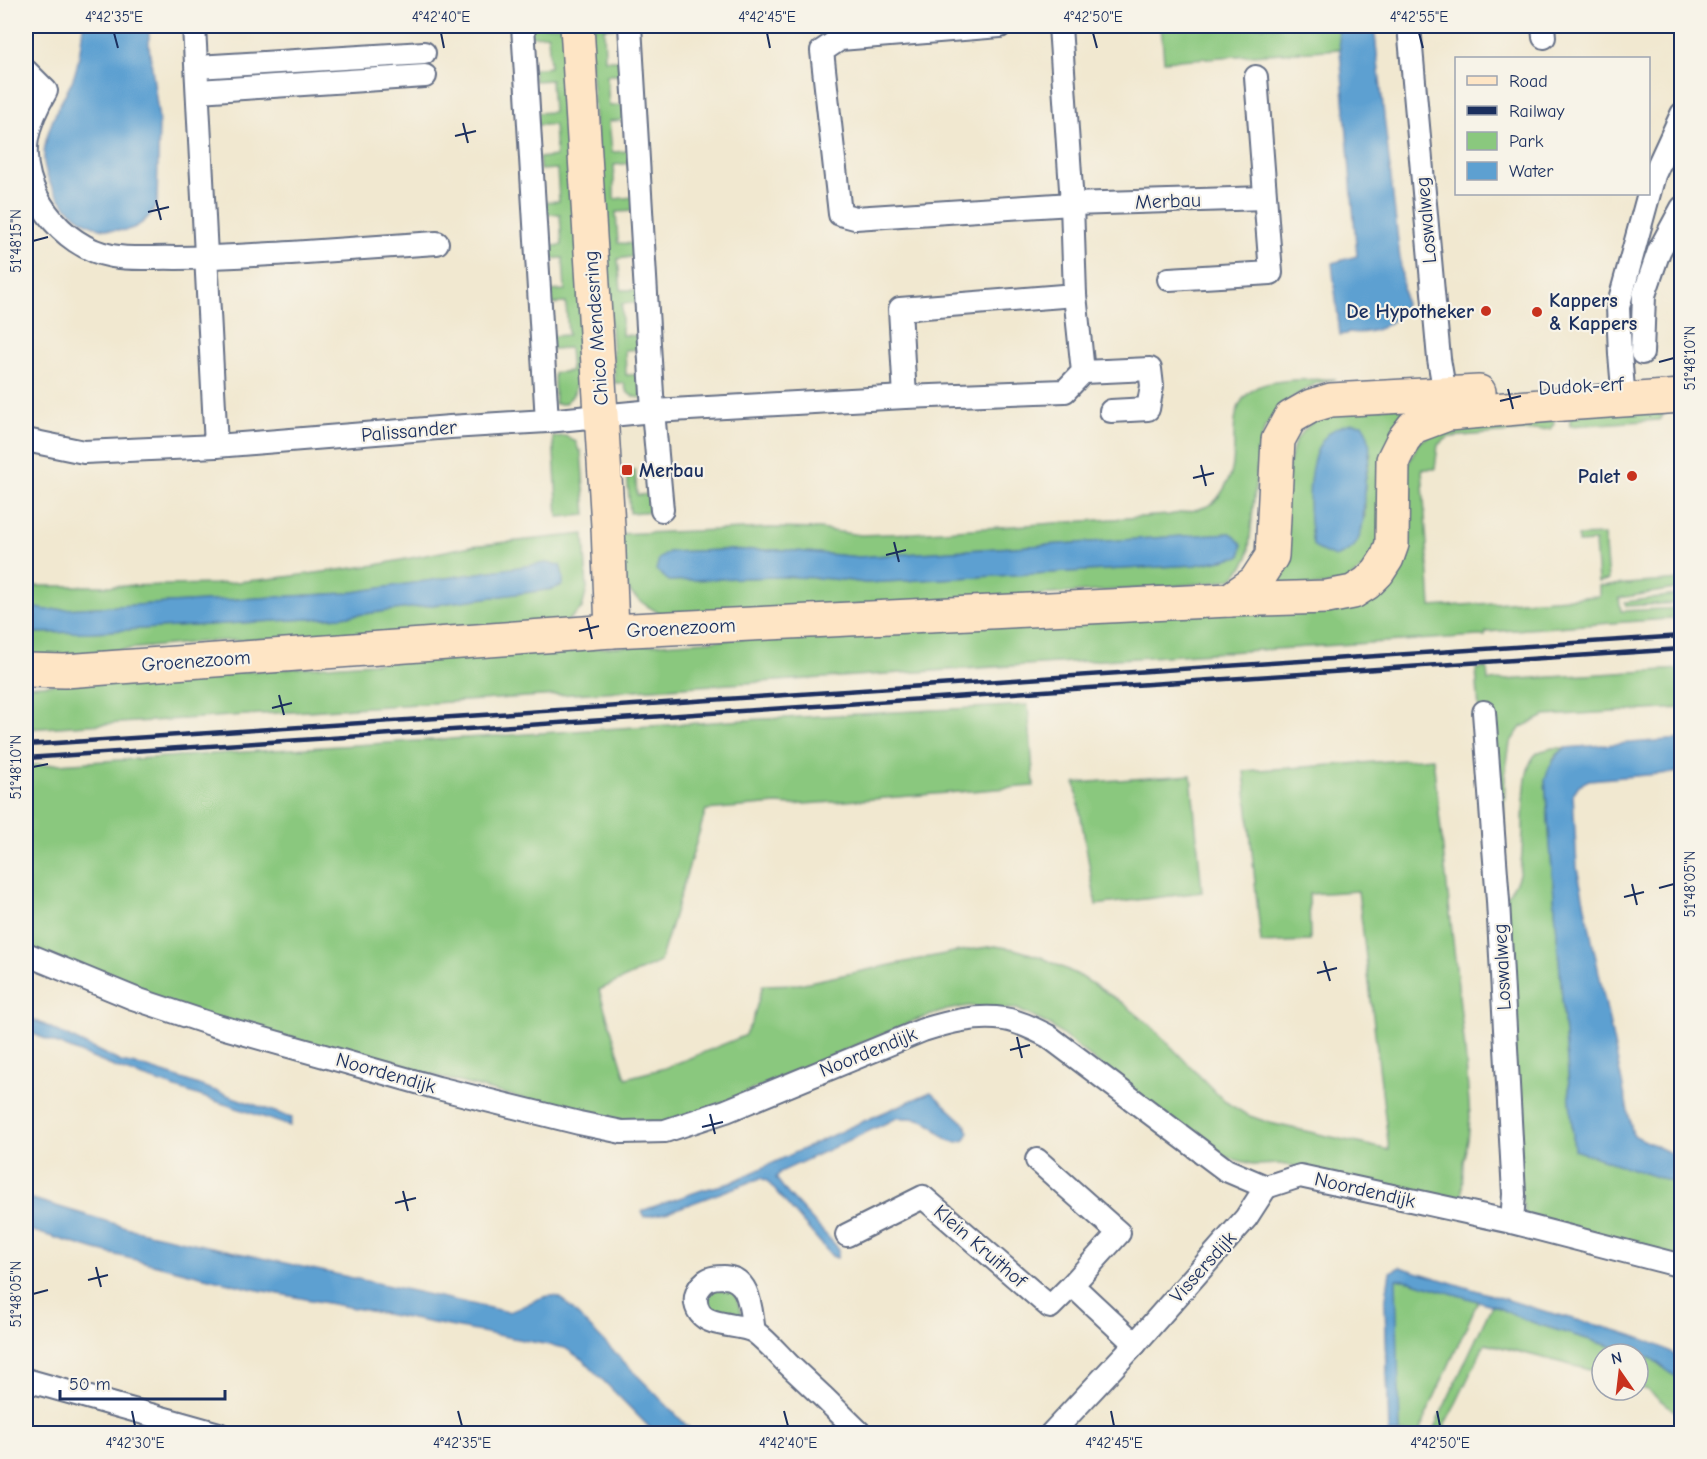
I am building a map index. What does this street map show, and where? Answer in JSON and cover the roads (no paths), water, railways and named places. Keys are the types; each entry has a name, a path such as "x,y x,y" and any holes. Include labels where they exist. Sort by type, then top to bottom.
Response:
{"street":[{"path":"194,26 208,258 216,446"},
{"path":"523,26 547,421"},
{"name":"Chico Mendesring","path":"578,26 602,416 612,631"},
{"path":"630,26 662,510"},
{"name":"Merbau","path":"1000,26 840,39 822,51 840,214 855,218 1071,204 1265,198"},
{"path":"1060,26 1075,295 1083,372"},
{"name":"Loswalweg","path":"1409,26 1439,359 1446,403"},
{"path":"197,67 424,64 198,90"},
{"path":"26,70 46,92 33,114 26,140 30,180 45,211 62,231 88,247 112,256 208,258 437,243"},
{"path":"1169,279 1271,273 1256,77"},
{"path":"1650,190 1654,175 1682,114"},
{"path":"1622,379 1618,307 1649,195"},
{"path":"1642,353 1644,295 1659,251 1682,208"},
{"path":"905,397 900,309 1075,295"},
{"path":"602,416 905,397 1065,391 1083,372 1150,369 1152,386 1148,409 1110,411"},
{"name":"Dudok-erf","path":"1622,379 1682,396"},
{"name":"Dudok-erf","path":"1446,403 1622,379 1682,379"},
{"path":"1229,600 1255,582 1272,556 1278,440 1290,418 1311,406 1331,400 1446,403"},
{"name":"Groenezoom","path":"26,670 65,671 612,631 1328,597 1353,591 1367,583 1387,558 1392,544 1393,460 1403,440 1413,427 1446,403"},
{"name":"Palissander","path":"26,440 84,452 216,446 602,416"},
{"name":"Loswalweg","path":"1484,712 1500,936 1514,1194 1512,1222"},
{"name":"Noordendijk","path":"26,954 133,998 214,1025 438,1088 622,1132 665,1131 726,1111 923,1029 975,1018 1004,1019 1028,1026 1048,1036 1226,1170 1266,1187 1300,1176 1512,1222 1682,1266"},
{"path":"1037,1160 1119,1233 1072,1285 1135,1344"},
{"name":"Vissersdijk","path":"1051,1434 1135,1344 1246,1218 1266,1187"},
{"name":"Klein Kruithof","path":"847,1235 923,1197 1050,1307 1072,1285"},
{"path":"753,1331 861,1434"},
{"path":"26,1380 219,1434"}],"water":[{"path":"83,26 149,26 149,46 159,120 157,203 145,220 127,230 99,228 76,216 56,193 45,169 44,156 48,131 76,70"},
{"path":"1338,26 1374,26 1405,304 1401,312 1389,324 1381,328 1340,335 1332,263 1357,256"},
{"path":"1352,423 1362,424 1370,446 1364,490 1363,520 1355,545 1335,557 1313,545 1309,503 1311,472 1314,458 1327,435 1335,429"},
{"path":"1231,533 1242,544 1241,556 1195,565 865,583 792,577 669,581 656,570 659,559 669,552 785,550 859,557"},
{"path":"546,563 560,565 563,585 553,589 341,617 92,632 26,633 26,606 46,610 347,593"},
{"path":"1681,739 1681,772 1589,780 1579,785 1573,794 1577,868 1633,1135 1681,1158 1681,1185 1574,1150 1545,780 1552,762 1565,748"},
{"path":"26,1016 121,1062 179,1078 292,1118 290,1126 119,1069 26,1031"},
{"path":"931,1092 964,1123 969,1132 965,1140 953,1142 948,1140 922,1120 897,1118 780,1172 776,1178 839,1249 837,1258 832,1256 767,1181 761,1178 665,1213 644,1217 642,1211 702,1190 730,1183"},
{"path":"26,1197 139,1231 508,1312 544,1297 555,1296 564,1301 694,1433 655,1433 584,1361 565,1348 253,1289 96,1250 26,1229"},
{"path":"1400,1267 1547,1312 1633,1335 1650,1342 1597,1342 1540,1325 1495,1306 1396,1279 1400,1433 1389,1433 1385,1304 1390,1272"},
{"path":"1650,1342 1681,1358 1681,1381 1651,1358"}],"railway":[{"path":"26,745 1682,636"},
{"path":"26,758 1682,649"}],"place":[{"name":"De Hypotheker","path":"1486,311"},
{"name":"Kappers & Kappers","path":"1537,312"},
{"name":"Merbau","path":"627,470"},
{"name":"Palet","path":"1632,476"}]}
